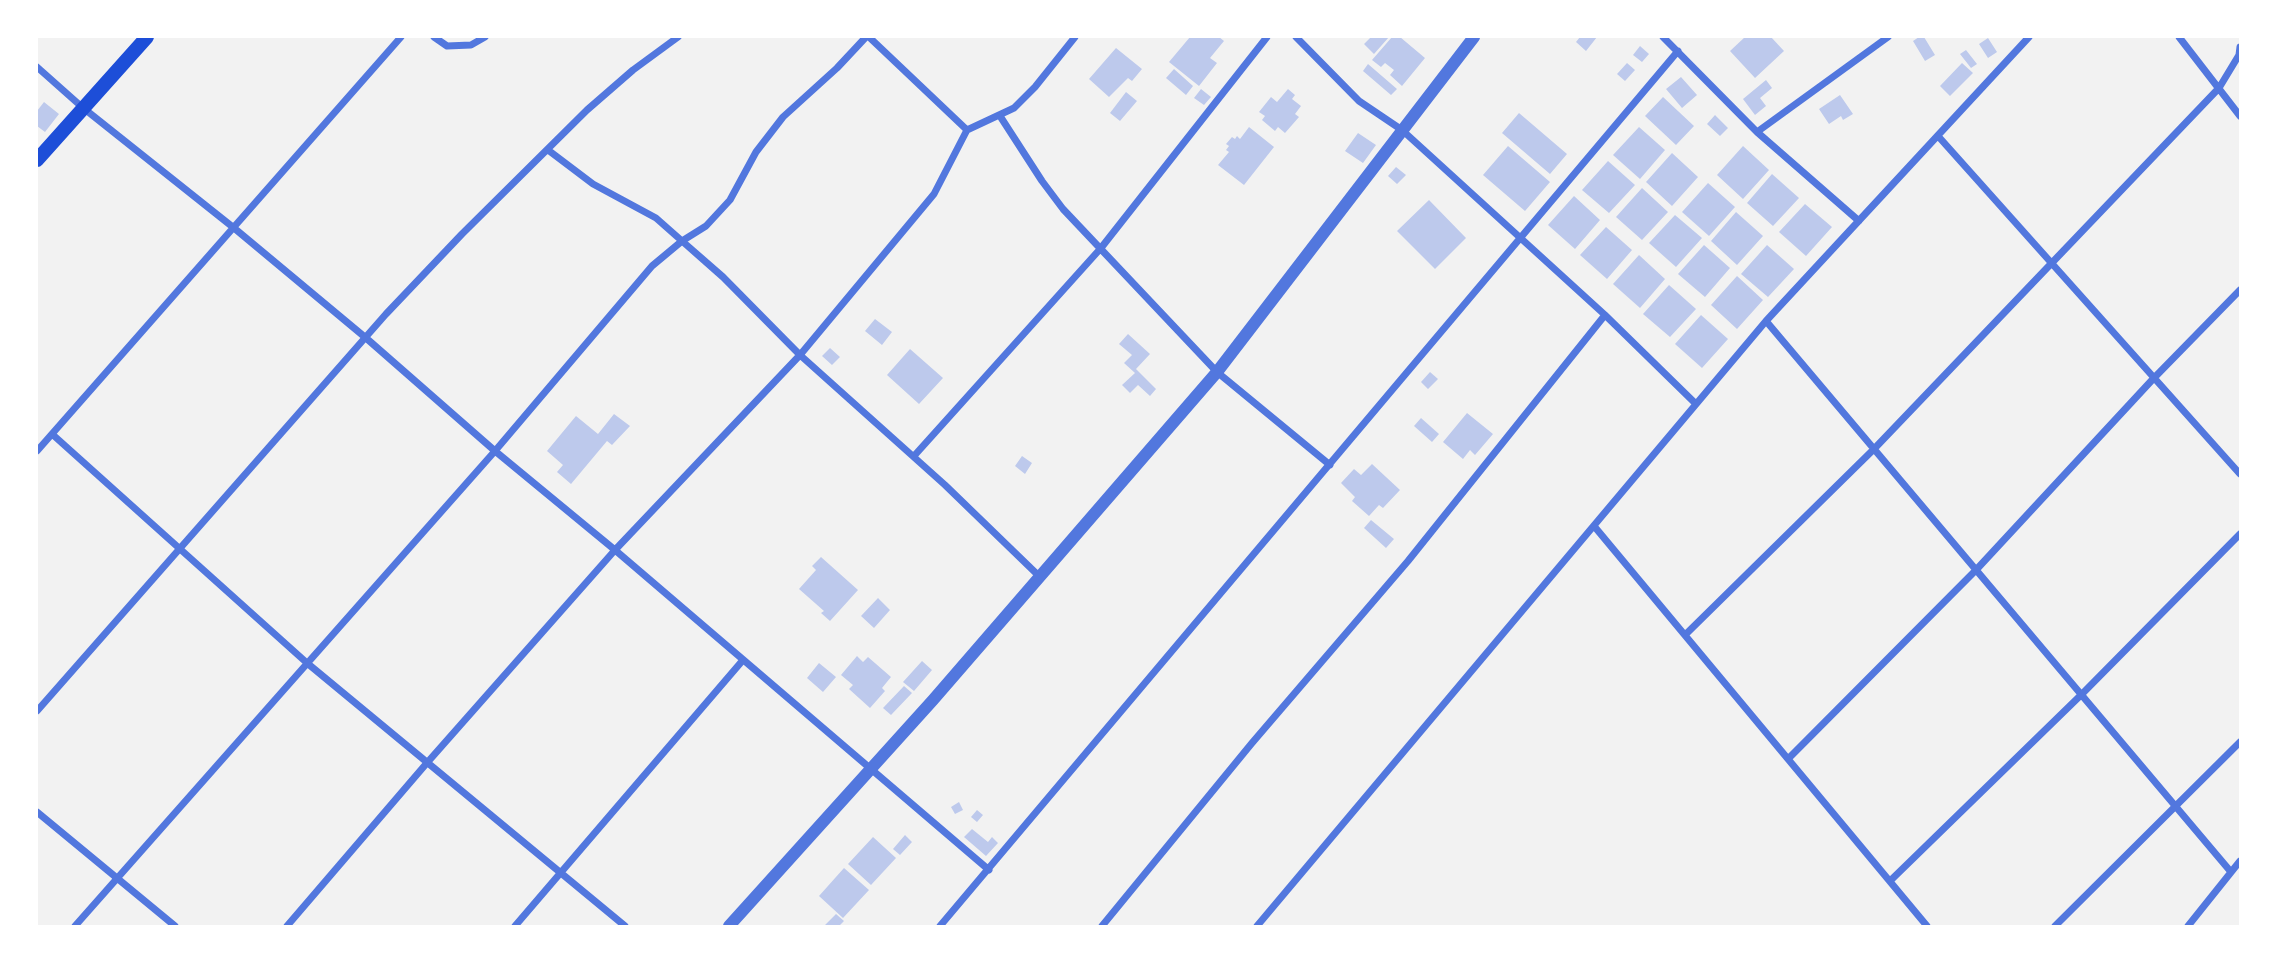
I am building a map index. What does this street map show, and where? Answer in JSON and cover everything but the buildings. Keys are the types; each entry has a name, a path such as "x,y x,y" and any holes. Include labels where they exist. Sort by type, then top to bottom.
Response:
{"main road":[{"path":"37,160 147,37"}],"street":[{"path":"37,451 401,37"},
{"path":"434,37 447,46 471,45 485,37"},
{"path":"37,711 366,338 462,234 614,86 678,37"},
{"path":"75,926 495,451 652,266 682,241 706,226 730,200 757,152 783,117 867,37 967,130"},
{"path":"287,926 615,551 800,355 934,194 967,130 1014,108 1035,87 1074,37"},
{"path":"914,456 1101,248 1267,37"},
{"path":"1296,37 1359,101 1402,130 1605,315 1696,404"},
{"path":"729,926 1040,578 1217,372 1474,37"},
{"path":"1663,37 1757,132 1859,220"},
{"path":"1757,132 1888,37"},
{"path":"1257,926 1766,321 2029,37"},
{"path":"2179,37 2240,116"},
{"path":"1685,635 1874,449 2219,88 2239,55 2240,47"},
{"path":"940,926 1678,51"},
{"path":"37,67 82,107 366,338 495,451 989,870"},
{"path":"1000,116 1063,209 1217,372 1329,465"},
{"path":"1938,136 2240,474"},
{"path":"548,150 593,184 656,218 723,277 800,355 914,456 1040,578"},
{"path":"1788,759 1976,570 2240,290"},
{"path":"1102,926 1408,561 1605,315"},
{"path":"1766,321 2231,872"},
{"path":"52,434 307,663 625,926"},
{"path":"1594,526 1927,926"},
{"path":"1890,881 2082,694 2240,534"},
{"path":"515,926 743,660"},
{"path":"2055,926 2240,742"},
{"path":"37,811 175,926"},
{"path":"2188,926 2240,861"}]}
